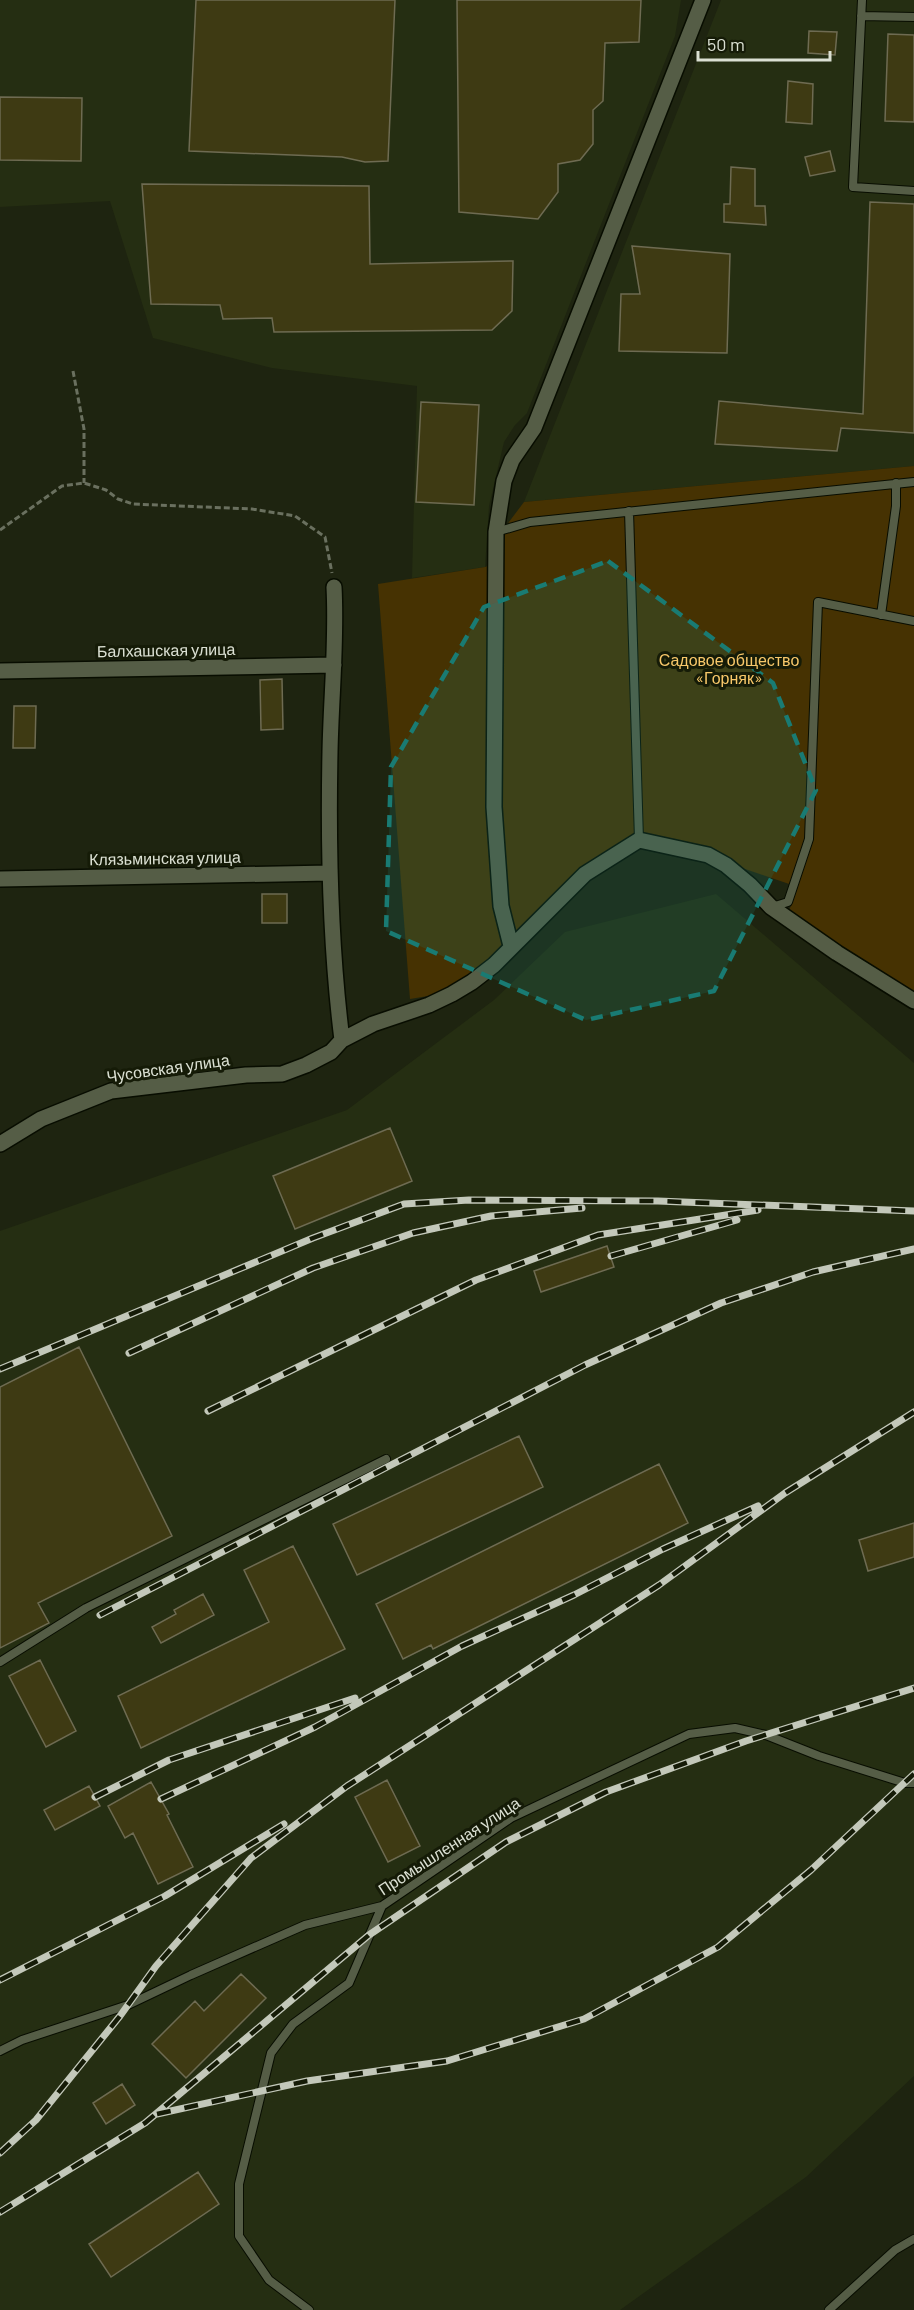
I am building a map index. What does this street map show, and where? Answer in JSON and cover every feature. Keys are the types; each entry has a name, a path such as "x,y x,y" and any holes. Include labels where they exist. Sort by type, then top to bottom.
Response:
{"street":[{"path":"511,946 501,906 494,807 496,532 504,481 512,460 534,428 703,0"},
{"path":"334,587 336,624 329,816 330,873 335,982 342,1040"},
{"name":"Балхашская улица","path":"0,671 333,665"},
{"path":"639,840 708,855 726,865 771,907 837,953 914,1000"},
{"name":"Чусовская улица","path":"0,1144 40,1119 111,1091 246,1075 282,1074 331,1052 342,1040 373,1024 452,994 494,965 585,874 639,840"},
{"name":"Клязьминская улица","path":"0,879 330,873"}],"lane":[{"path":"862,0 853,187 914,191"},
{"path":"861,15 914,17"},
{"path":"496,532 530,522 629,510 914,482"},
{"path":"881,615 896,506 896,483"},
{"path":"629,510 639,840"},
{"path":"771,907 789,902 808,839 818,602 914,621"},
{"path":"0,1662 86,1608 386,1459"},
{"name":"Промышленная улица","path":"0,2051 22,2040 128,2005 190,1975 305,1925 382,1906 512,1818 689,1734 735,1728 766,1735 905,1783 914,1783"},
{"path":"309,2310 269,2280 239,2236 239,2184 271,2053 293,2024 348,1983 382,1906"},
{"path":"829,2310 895,2250 914,2239"}],"path":[{"path":"73,371 84,429 84,483"},
{"path":"0,530 62,486 84,483 106,490 118,499 133,504 252,509 295,516 325,537 334,587"}],"highlighted area":[{"path":"608,561 773,683 816,790 714,991 586,1020 386,931 391,767 484,607"}],"shaded area":[{"path":"0,0 681,0 675,36 527,413 515,425 504,442 489,506 485,567 412,578 417,386 272,368 153,338 110,201 0,207"},
{"path":"721,0 914,0 914,466 524,502"},
{"path":"716,894 914,1063 914,2076 806,2177 620,2310 0,2310 0,1231 347,1110 494,1000 565,932"}],"green space":[{"name":"Садовое общество «Горняк»","path":"914,466 914,1000 787,916 798,887 672,844 639,840 459,982 434,995 410,999 378,584 485,567 498,562 503,530 524,502"}],"building":[{"path":"196,0 395,0 388,161 365,162 342,157 189,151"},
{"path":"457,0 641,0 639,42 605,43 603,101 593,110 593,144 580,160 558,164 558,192 538,219 459,212"},
{"path":"809,31 837,32 835,55 808,53"},
{"path":"888,34 914,35 914,122 885,121"},
{"path":"788,81 813,84 812,124 786,122"},
{"path":"0,97 82,98 81,161 0,160"},
{"path":"830,151 835,171 810,176 805,157"},
{"path":"731,167 755,169 755,206 765,206 766,225 724,222 724,204 730,204"},
{"path":"142,184 369,186 370,264 513,261 512,311 492,330 274,332 272,318 223,319 220,305 151,304"},
{"path":"870,202 914,204 914,433 841,428 837,451 715,444 719,401 863,414"},
{"path":"632,246 730,254 727,353 619,351 621,294 640,294"},
{"path":"421,402 479,405 474,505 416,502"},
{"path":"282,679 283,729 261,730 260,680"},
{"path":"14,706 36,706 35,748 13,748"},
{"path":"262,894 287,894 287,923 262,923"},
{"path":"390,1128 412,1181 295,1229 273,1176"},
{"path":"607,1246 614,1267 541,1292 534,1271"},
{"path":"79,1347 172,1536 38,1603 49,1623 0,1648 0,1387"},
{"path":"519,1436 543,1487 357,1575 333,1524"},
{"path":"659,1464 688,1523 433,1649 431,1645 403,1659 376,1604"},
{"path":"914,1523 914,1557 868,1571 859,1540"},
{"path":"293,1546 345,1649 141,1748 118,1696 269,1622 244,1570"},
{"path":"203,1594 214,1615 161,1643 152,1627 176,1614 174,1610"},
{"path":"40,1660 76,1731 46,1747 9,1676"},
{"path":"387,1780 420,1846 388,1862 355,1797"},
{"path":"151,1782 169,1814 167,1815 193,1867 158,1884 133,1833 125,1838 108,1806"},
{"path":"89,1786 100,1806 55,1830 44,1810"},
{"path":"241,1974 266,1998 186,2078 152,2044 195,2001 204,2011"},
{"path":"122,2084 135,2105 106,2124 93,2103"},
{"path":"198,2172 219,2204 111,2277 89,2244"}],"railway":[{"path":"0,1369 313,1238 404,1204 469,1200 658,1201 914,1211"},
{"path":"129,1353 313,1268 413,1233 491,1216 582,1208"},
{"path":"208,1411 476,1280 598,1235 758,1210"},
{"path":"611,1256 737,1220"},
{"path":"100,1615 585,1365 721,1303 813,1272 914,1249"},
{"path":"0,2153 36,2120 120,2016 156,1966 251,1858 347,1786 659,1585 785,1493 914,1412"},
{"path":"161,1799 315,1727 462,1646 758,1506"},
{"path":"0,2212 145,2123 369,1935 506,1842 606,1792 746,1741 914,1688"},
{"path":"95,1797 169,1760 355,1698"},
{"path":"157,2114 307,2081 447,2061 584,2019 718,1947 811,1870 914,1774"},
{"path":"0,1980 165,1896 284,1824"}]}
